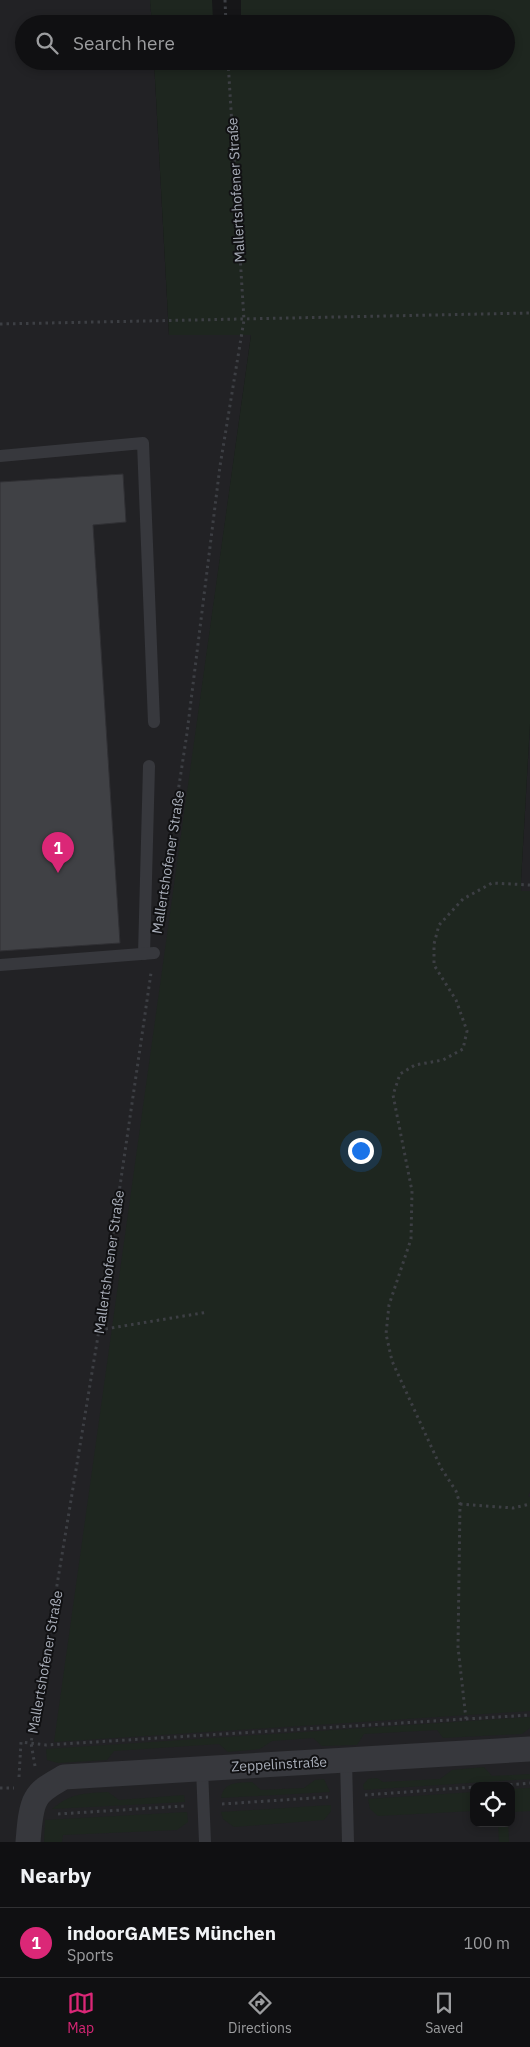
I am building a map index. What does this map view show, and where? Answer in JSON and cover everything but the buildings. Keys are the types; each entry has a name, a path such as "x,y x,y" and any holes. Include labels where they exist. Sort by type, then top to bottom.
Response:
{"street":[{"name":"Zeppelinstraße","path":"41,1793 64,1777 530,1750"},
{"path":"28,1842 29,1830 41,1793"}],"lane":[{"path":"0,456 143,443 154,722"},
{"path":"0,965 149,954 149,766"},
{"path":"346,1760 348,1842"},
{"path":"202,1768 205,1842"}],"path":[{"path":"225,0 226,15"},
{"name":"Mallertshofener Straße","path":"167,867 187,733 220,466 244,320 229,70"},
{"path":"0,324 530,313"},
{"path":"466,1719 458,1647 460,1504 456,1492 441,1468 392,1361 386,1334 389,1305 411,1239 412,1191 393,1095 400,1074 415,1065 443,1060 463,1049 467,1031 456,1000 434,965 434,944 439,925 463,899 492,883 530,886"},
{"name":"Mallertshofener Straße","path":"149,954 100,1330 31,1743 33,1763 41,1793 52,1815 203,1805"},
{"path":"100,1330 208,1312"},
{"path":"460,1504 513,1508 530,1504"},
{"path":"18,1779 21,1742 46,1745 530,1715"},
{"path":"515,1785 530,1784"},
{"path":"203,1805 470,1787"}],"shaded area":[{"path":"0,0 150,0 151,15 15,15 15,70 154,70 169,335 251,335 195,739 530,1710 530,1842 0,1842"},
{"path":"150,0 212,0 213,15 151,15"},
{"path":"241,0 530,0 530,724 521,891 530,891 530,1492 528,1496 530,1497 530,1711 54,1742 251,335 169,335 154,70 515,70 515,15 241,15"},
{"path":"530,724 530,1710 521,881"},
{"path":"530,1717 530,1728 522,1734 443,1738 437,1730 364,1734 357,1745 322,1746 313,1738 272,1741 260,1749 228,1752 219,1744 114,1751 107,1760 58,1763 47,1760 46,1749"},
{"path":"484,1767 492,1776 530,1774 530,1779 364,1790 363,1785 368,1779 377,1778 383,1782 440,1779 452,1770"},
{"path":"324,1779 330,1792 221,1798 225,1788 237,1783 252,1782 261,1790 304,1788 315,1780"},
{"path":"530,1788 530,1811 515,1812 515,1789"},
{"path":"108,1792 119,1800 184,1795 185,1802 52,1809 59,1803 72,1797"},
{"path":"470,1792 470,1811 378,1816 370,1809 368,1799"},
{"path":"331,1805 331,1811 324,1820 234,1827 223,1819 221,1812"},
{"path":"187,1812 188,1822 177,1830 63,1835 62,1842 44,1842 45,1820"},
{"path":"498,1827 508,1827 509,1842 499,1842"}],"place":[{"name":"indoorGAMES München","path":"58,873"}]}
